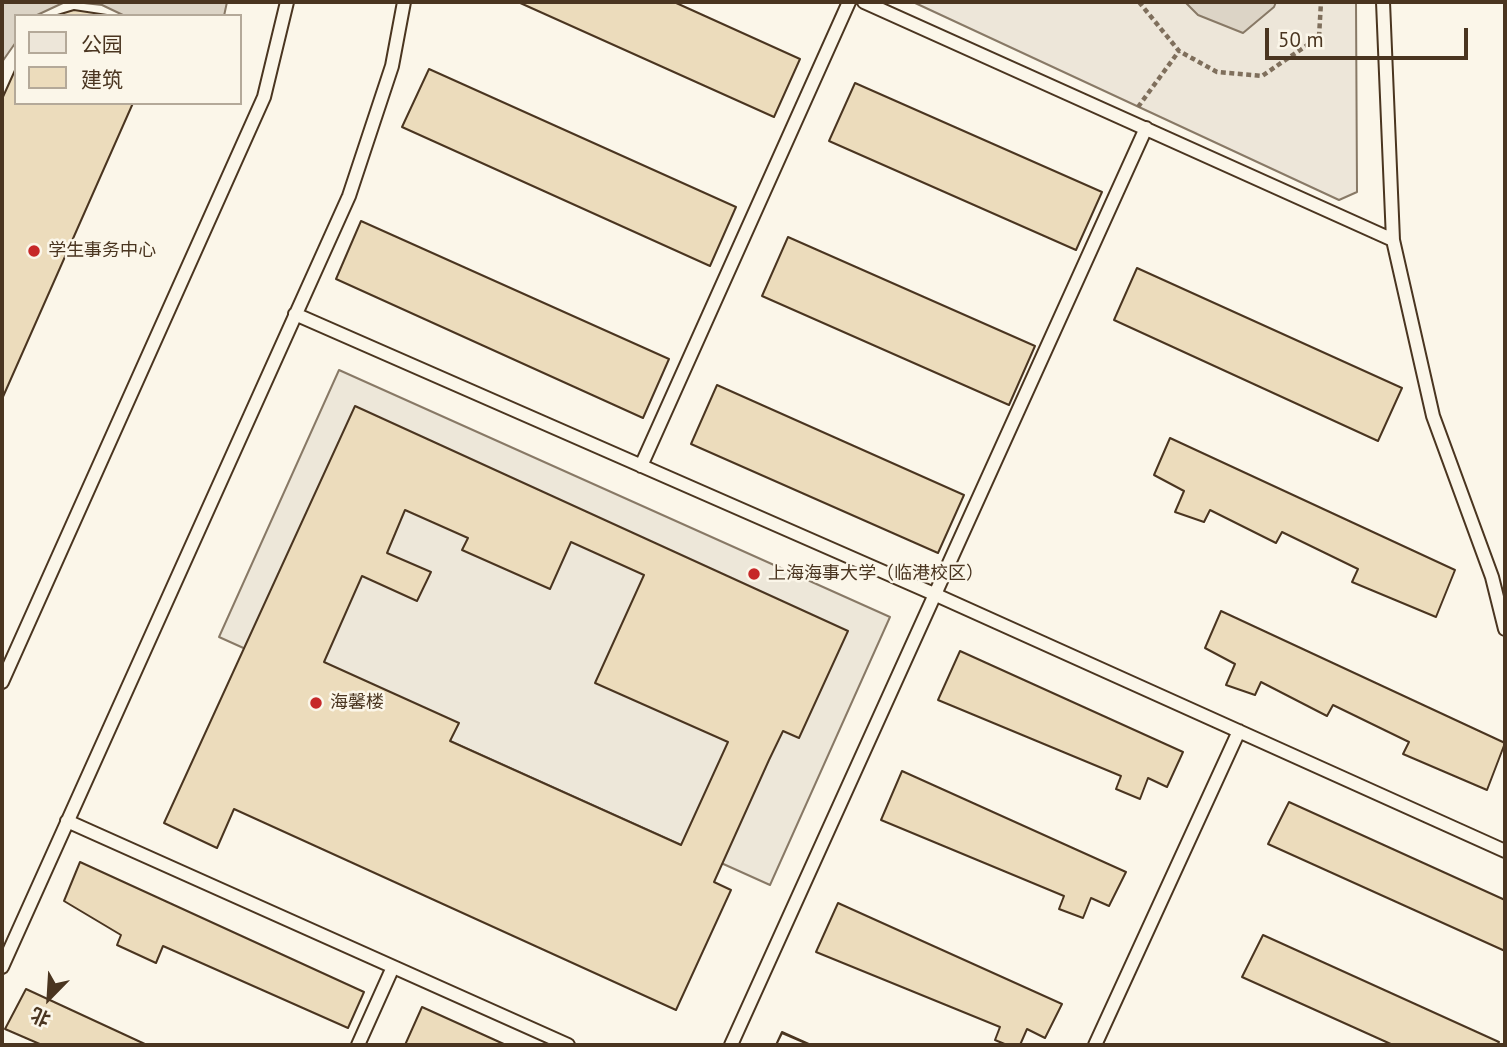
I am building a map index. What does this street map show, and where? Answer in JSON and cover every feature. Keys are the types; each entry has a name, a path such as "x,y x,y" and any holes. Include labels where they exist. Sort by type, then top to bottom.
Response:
{"lane":[{"path":"2,682 264,97 287,2"},
{"path":"2,967 349,196 392,66 404,2"},
{"path":"641,466 849,2"},
{"path":"864,2 1393,240"},
{"path":"1383,2 1393,240 1433,416 1492,577 1505,629"},
{"path":"731,1045 1146,128"},
{"path":"295,314 934,594 1505,851"},
{"path":"1095,1045 1239,731"},
{"path":"67,821 568,1045"},
{"path":"358,1045 393,967"}],"path":[{"path":"1139,2 1179,51 1217,72 1262,76 1319,37 1321,2"},
{"path":"1129,120 1179,51"}],"green space":[{"path":"913,2 1356,2 1357,192 1339,200"}],"shaded area":[{"path":"2,2 65,2 39,14 14,14 14,45 2,62"},
{"path":"75,2 227,2 224,14 121,14 102,5"},
{"path":"1185,2 1276,2 1274,7 1243,33 1198,15"},
{"path":"339,370 890,617 770,885 219,637"}],"building":[{"path":"518,2 674,2 800,59 774,117"},
{"path":"74,10 100,14 61,14"},
{"path":"429,69 736,207 710,266 402,127"},
{"name":"学生事务中心","path":"14,72 14,105 132,105 2,399 2,99"},
{"path":"855,83 1102,192 1076,250 829,141"},
{"path":"361,221 669,359 643,418 336,279"},
{"path":"788,237 1035,346 1009,405 762,296"},
{"path":"1137,268 1402,388 1378,441 1114,320"},
{"path":"717,385 964,495 938,553 691,444"},
{"name":"海馨楼","path":"355,406 848,631 799,738 783,731 769,760 714,882 731,890 676,1010 234,809 217,848 164,823","holes":["405,510 468,538 462,550 550,589 571,542 644,575 595,683 728,742 681,845 450,741 459,723 324,662 362,576 417,601 431,572 387,553"]},
{"path":"1170,438 1455,570 1436,617 1352,582 1358,569 1282,532 1276,543 1210,510 1204,522 1175,512 1184,491 1154,475"},
{"path":"1221,611 1505,743 1487,790 1403,754 1409,742 1333,705 1327,716 1261,682 1255,695 1226,685 1235,664 1205,648"},
{"path":"960,651 1183,752 1167,787 1148,778 1140,799 1116,789 1121,776 938,700"},
{"path":"902,771 1126,872 1109,906 1091,898 1083,918 1059,909 1064,896 881,820"},
{"path":"1289,802 1505,900 1505,951 1268,844"},
{"path":"80,862 364,992 348,1028 163,946 156,963 117,945 121,935 64,901"},
{"path":"838,903 1062,1004 1045,1038 1027,1029 1020,1045 1007,1045 995,1040 1000,1027 816,952"},
{"path":"1263,935 1499,1042 1497,1045 1393,1045 1242,977"},
{"path":"26,989 147,1045 42,1045 5,1029"},
{"path":"422,1007 506,1045 405,1045"},
{"path":"782,1032 811,1045 776,1045"},
{"path":"782,1033 810,1045 776,1045"}],"place":[{"name":"学生事务中心","path":"34,251"},
{"name":"上海海事大学（临港校区）","path":"754,574"},
{"name":"海馨楼","path":"316,703"}]}
